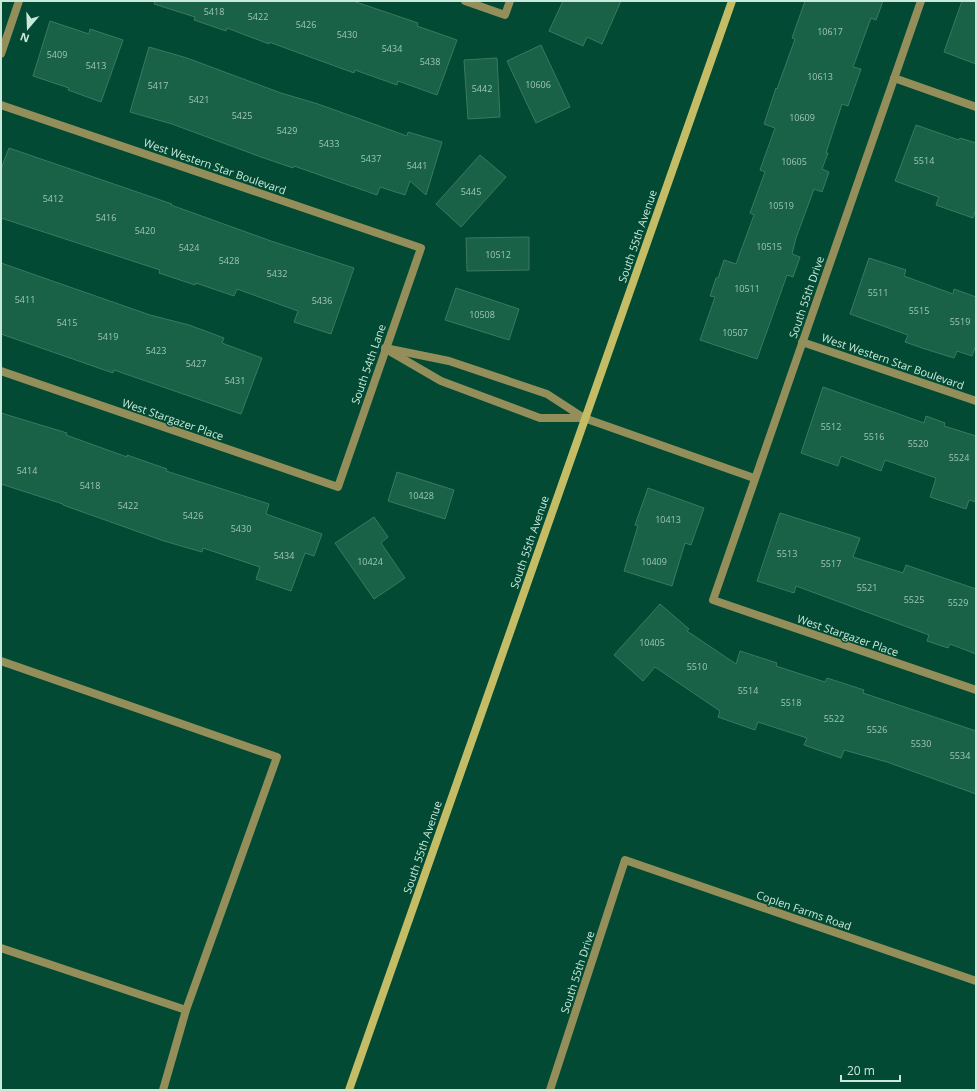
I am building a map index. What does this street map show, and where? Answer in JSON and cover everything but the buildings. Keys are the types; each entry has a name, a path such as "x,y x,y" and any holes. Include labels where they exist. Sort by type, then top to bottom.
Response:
{"street":[{"path":"1,54 19,1"},
{"path":"465,1 505,15 510,1"},
{"name":"South 55th Avenue","path":"349,1090 584,418 732,1"},
{"name":"South 55th Drive","path":"713,600 754,478 921,1"},
{"path":"894,78 976,106"},
{"name":"West Western Star Boulevard","path":"1,105 421,248"},
{"name":"South 54th Lane","path":"338,487 385,348 421,248"},
{"name":"West Western Star Boulevard","path":"802,342 976,401"},
{"path":"385,348 441,381 540,418 584,418"},
{"path":"385,348 449,360 547,394 584,418 754,478"},
{"name":"West Stargazer Place","path":"1,371 338,487"},
{"name":"West Stargazer Place","path":"713,600 976,690"},
{"path":"1,661 277,757 186,1010 162,1090"},
{"name":"South 55th Drive","path":"550,1090 625,860"},
{"name":"Coplen Farms Road","path":"625,860 976,981"},
{"path":"1,948 186,1010"}]}
